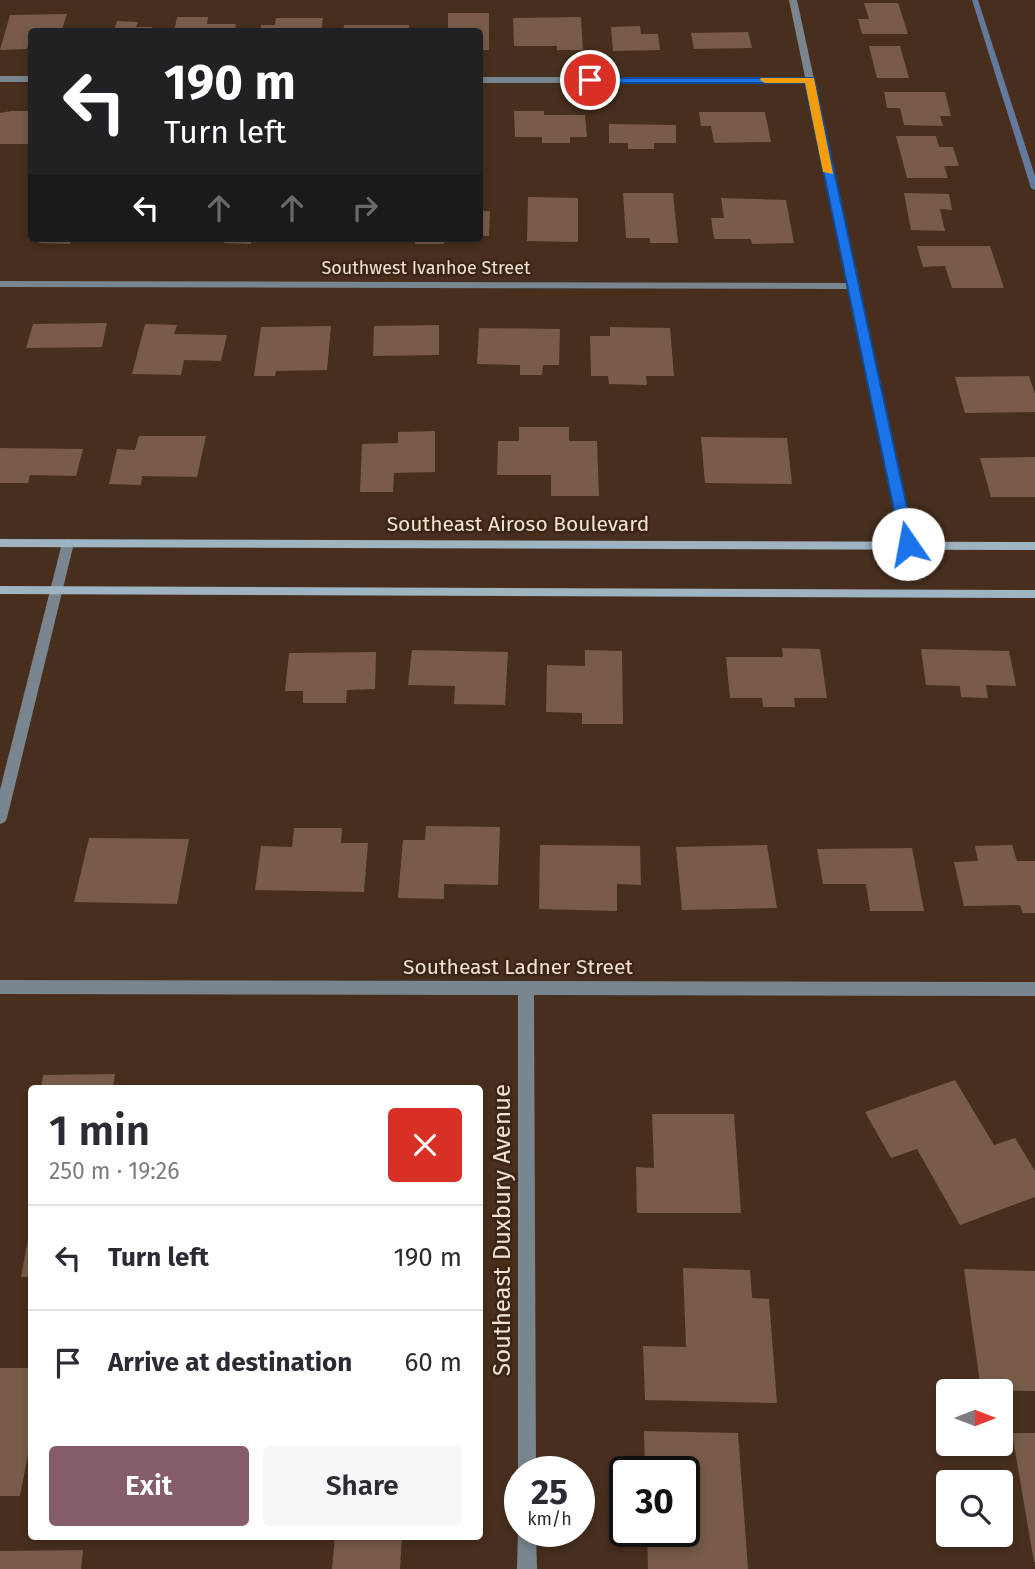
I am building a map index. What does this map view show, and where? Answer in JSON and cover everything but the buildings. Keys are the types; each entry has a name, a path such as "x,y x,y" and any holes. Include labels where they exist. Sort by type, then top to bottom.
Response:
{"main road":[{"name":"Southeast Airoso Boulevard","path":"0,543 1035,546"},
{"path":"0,590 1035,594"}],"street":[{"path":"793,0 908,544"},
{"path":"0,79 28,79"},
{"path":"483,80 810,80"},
{"name":"Southwest Ivanhoe Street","path":"0,284 853,286"},
{"path":"0,818 68,543"},
{"name":"Southeast Ladner Street","path":"0,986 1035,989"},
{"name":"Southeast Duxbury Avenue","path":"526,988 527,1456"},
{"path":"527,1547 527,1569"}],"waterway":[{"path":"975,0 1035,188"}],"slow traffic":[{"path":"765,80 810,80 829,172"}],"route":[{"path":"590,80 810,80 908,544"}]}
